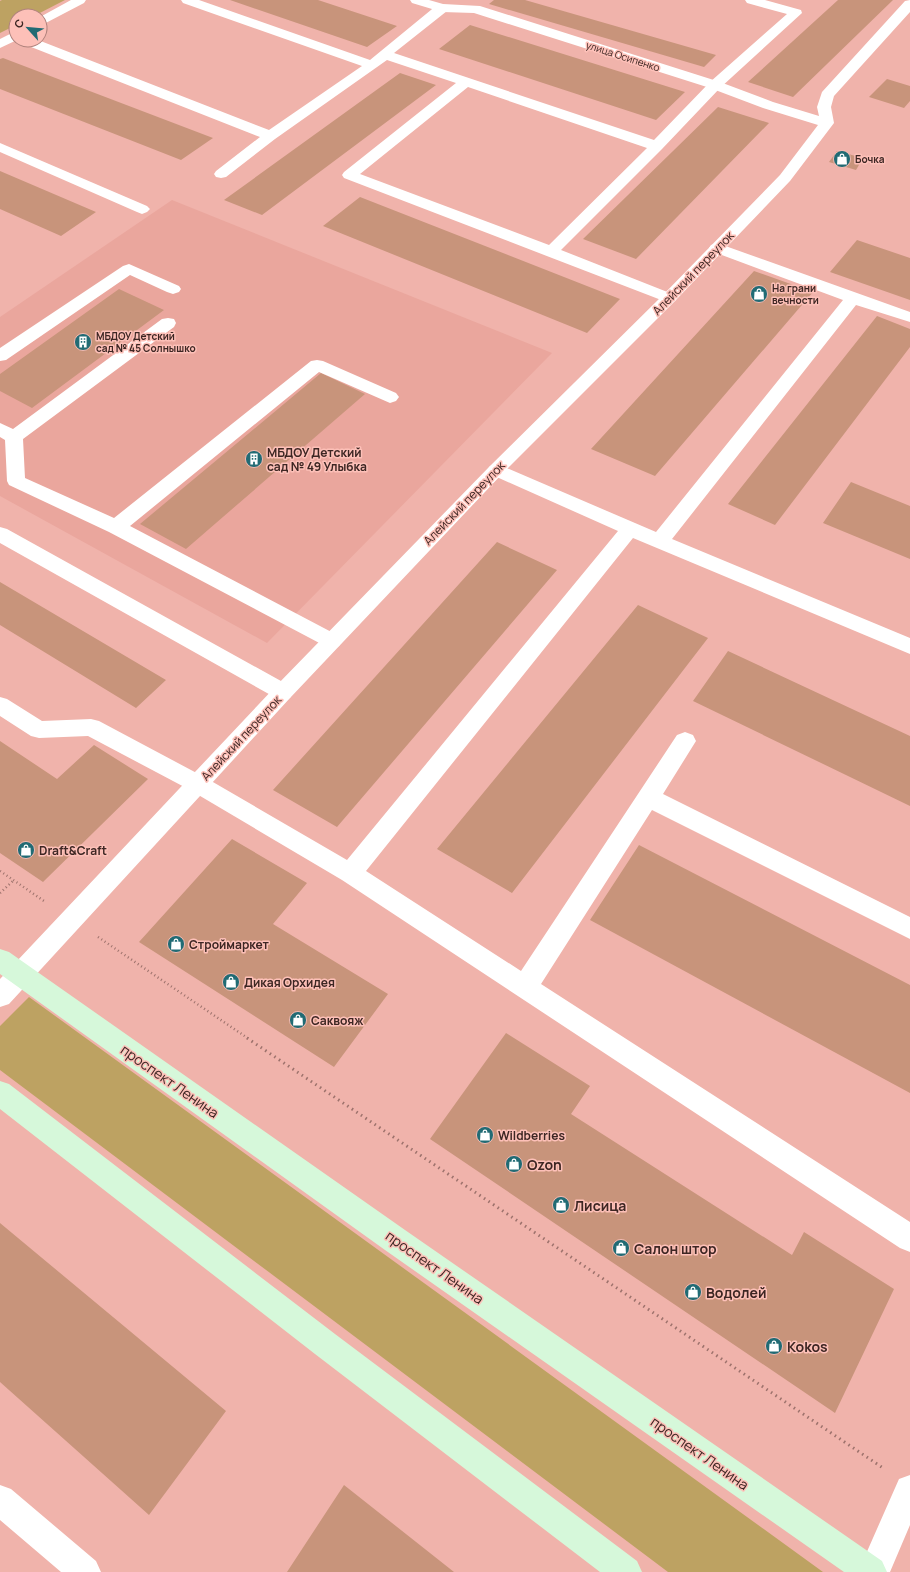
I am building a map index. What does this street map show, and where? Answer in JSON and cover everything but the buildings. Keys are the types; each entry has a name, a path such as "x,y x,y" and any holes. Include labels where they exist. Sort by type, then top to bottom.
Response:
{"main road":[{"name":"проспект Ленина","path":"10,968 395,1240 871,1572"},
{"path":"0,1093 325,1344 626,1572"}],"street":[{"path":"48,18 80,0"},
{"path":"187,0 372,65"},
{"name":"улица Осипенко","path":"416,0 442,8 475,9 715,85 768,105 827,123"},
{"path":"551,251 657,146 715,85 796,13 751,0"},
{"path":"827,123 824,107 827,95 910,4"},
{"path":"221,174 270,136 386,55 442,8"},
{"path":"46,48 270,136"},
{"path":"386,55 657,146"},
{"path":"466,82 349,174 669,298"},
{"name":"Алейский переулок","path":"0,996 10,968 72,920 283,692 496,470 669,298 785,178 827,123"},
{"path":"0,148 142,209"},
{"path":"717,248 853,298 910,317"},
{"path":"0,356 129,268 173,290"},
{"path":"660,541 853,298"},
{"path":"168,323 7,433 16,481 116,527 332,641"},
{"path":"116,527 317,365 390,397"},
{"path":"496,470 630,529 910,646"},
{"path":"350,873 630,529"},
{"path":"0,534 283,692"},
{"path":"0,705 39,730 91,728 198,784 350,873 910,1238"},
{"path":"525,987 685,741"},
{"path":"648,797 910,929"},
{"path":"874,1572 910,1490"},
{"path":"0,1500 85,1572"}],"path":[{"path":"0,871 884,1469"},
{"path":"0,894 14,880"}],"shaded area":[{"path":"65,0 48,9 8,8 8,29 0,33 0,1"},
{"path":"172,200 552,353 267,643 0,496 0,317"},
{"path":"29,997 823,1572 668,1572 0,1070 0,1026"}],"place":[{"name":"Бочка","path":"842,159"},
{"name":"На грани вечности","path":"759,294"},
{"name":"МБДОУ Детский сад № 45 Солнышко","path":"83,342"},
{"name":"МБДОУ Детский сад № 49 Улыбка","path":"254,459"},
{"name":"Draft&Craft","path":"26,850"},
{"name":"Строймаркет","path":"176,944"},
{"name":"Дикая Орхидея","path":"231,982"},
{"name":"Саквояж","path":"298,1020"},
{"name":"Wildberries","path":"485,1135"},
{"name":"Ozon","path":"514,1164"},
{"name":"Лисица","path":"561,1205"},
{"name":"Салон штор","path":"621,1248"},
{"name":"Водолей","path":"693,1292"},
{"name":"Kokos","path":"774,1346"}]}
